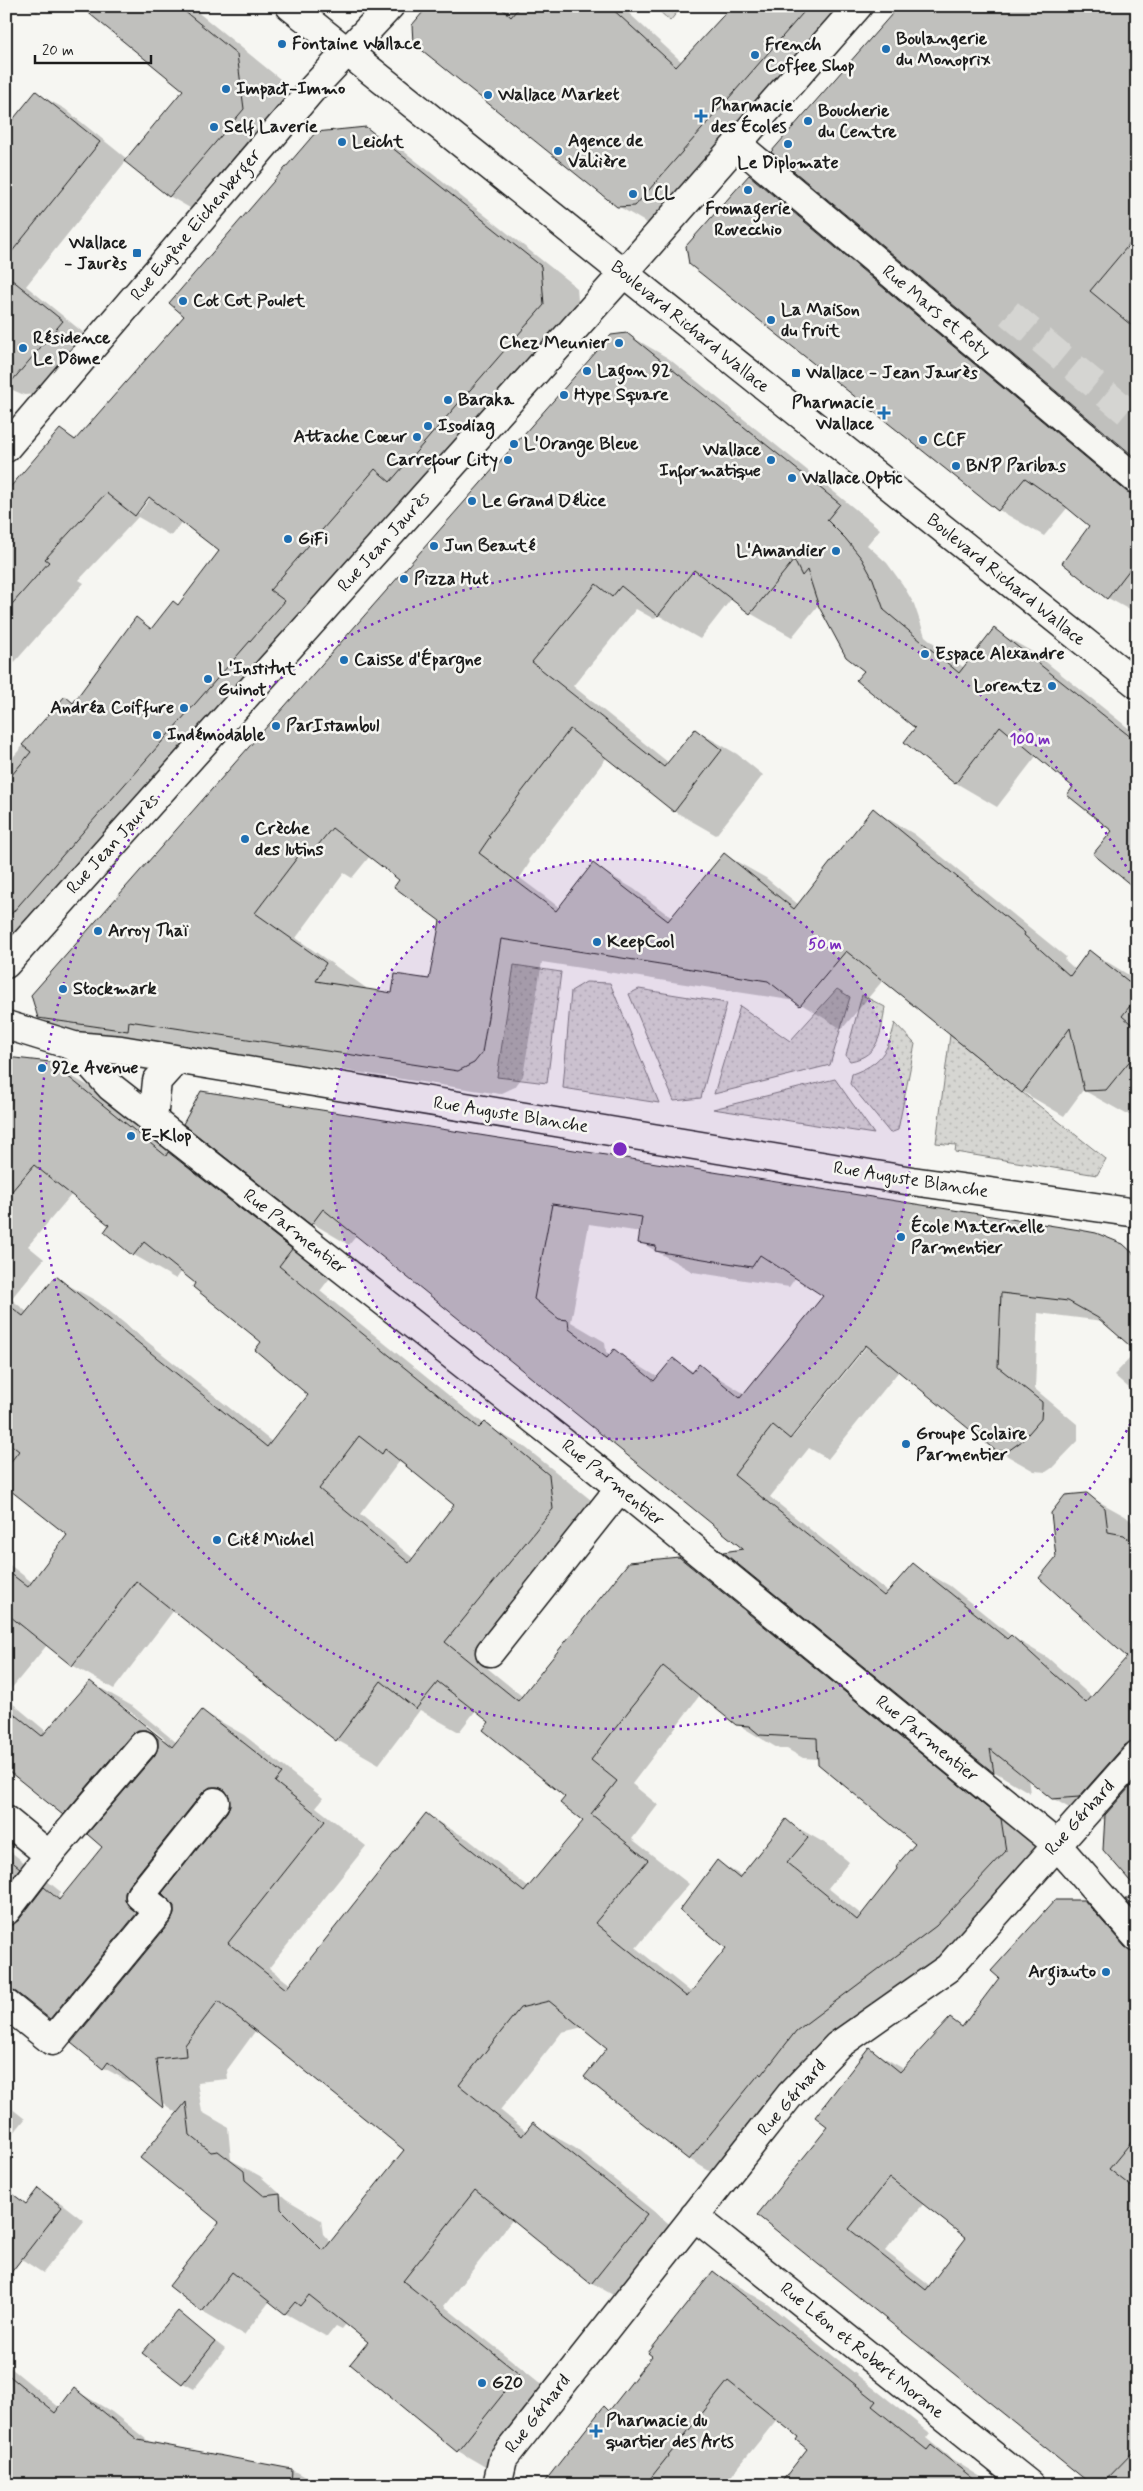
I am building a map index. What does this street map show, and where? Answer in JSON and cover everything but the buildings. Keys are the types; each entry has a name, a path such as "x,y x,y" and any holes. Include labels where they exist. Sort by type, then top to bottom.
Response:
{"street":[{"name":"Boulevard Richard Wallace","path":"290,6 1137,684"},
{"name":"Rue Eugène Eichenberger","path":"10,438 347,51 390,6"},
{"name":"Rue Jean Jaurès","path":"6,964 623,274 858,6"},
{"name":"Rue Mars et Roty","path":"737,144 1137,480"},
{"name":"Rue Auguste Blanche","path":"6,1025 74,1046 121,1050 912,1181 1135,1214"},
{"name":"Rue Parmentier","path":"74,1046 112,1087 620,1488 1056,1844 1137,1937"},
{"path":"153,1120 157,1081 176,1060"},
{"path":"490,1652 620,1488"},
{"path":"6,1911 142,1745"},
{"name":"Rue Gérhard","path":"497,2485 503,2458 790,2095 837,2046 948,1968 1056,1844 1137,1755"},
{"path":"6,2004 52,2041 159,1911 140,1896 215,1802"},
{"path":"6,1820 50,1855"},
{"name":"Rue Léon et Robert Morane","path":"694,2216 1030,2485"}],"shaded area":[{"path":"654,6 682,6 670,21"},
{"path":"514,965 561,972 547,1083 497,1077"},
{"path":"586,982 610,983 659,1103 563,1088 571,991"},
{"path":"639,989 727,1003 701,1098 674,1101 629,994"},
{"path":"837,989 850,997 830,1065 714,1094 740,1006 790,1041"},
{"path":"862,995 885,1007 882,1025 877,1042 868,1054 850,1061 846,1055"},
{"path":"895,1023 915,1044 898,1130 890,1133 850,1084 852,1074 870,1066 881,1056 889,1042"},
{"path":"950,1035 1106,1159 1097,1175 955,1152 956,1145 936,1143"},
{"path":"835,1079 874,1134 713,1109"}],"tunnel":[{"path":"1009,313 1137,420"}],"place":[{"name":"Fontaine Wallace","path":"282,44"},
{"name":"Boulangerie du Monoprix","path":"886,49"},
{"name":"French Coffee Shop","path":"755,55"},
{"name":"Impact-Immo","path":"226,89"},
{"name":"Wallace Market","path":"488,95"},
{"name":"Pharmacie des Écoles","path":"701,116"},
{"name":"Boucherie du Centre","path":"808,121"},
{"name":"Self Laverie","path":"214,127"},
{"name":"Leicht","path":"342,142"},
{"name":"Le Diplomate","path":"788,144"},
{"name":"Agence de Valiière","path":"558,151"},
{"name":"Fromagerie Rovecchio","path":"748,190"},
{"name":"LCL","path":"633,194"},
{"name":"Wallace - Jaurès","path":"137,253"},
{"name":"Cot Cot Poulet","path":"183,301"},
{"name":"La Maison du fruit","path":"771,320"},
{"name":"Chez Meunier","path":"619,343"},
{"name":"Résidence Le Dôme","path":"23,348"},
{"name":"Lagon 92","path":"587,371"},
{"name":"Wallace - Jean Jaurès","path":"796,373"},
{"name":"Hype Square","path":"564,395"},
{"name":"Baraka","path":"448,400"},
{"name":"Pharmacie Wallace","path":"884,413"},
{"name":"Isodiag","path":"428,426"},
{"name":"Attache Cœur","path":"417,437"},
{"name":"CCF","path":"923,440"},
{"name":"L'Orange Bleue","path":"514,444"},
{"name":"Carrefour City","path":"508,460"},
{"name":"Wallace Informatique","path":"771,460"},
{"name":"BNP Paribas","path":"956,466"},
{"name":"Wallace Optic","path":"792,478"},
{"name":"Le Grand Délice","path":"472,501"},
{"name":"GiFi","path":"288,539"},
{"name":"Jun Beauté","path":"434,546"},
{"name":"L'Amandier","path":"836,551"},
{"name":"Pizza Hut","path":"404,579"},
{"name":"Espace Alexandre","path":"925,654"},
{"name":"Caisse d'Épargne","path":"344,660"},
{"name":"L'Institut Guinot","path":"208,679"},
{"name":"Lorentz","path":"1052,686"},
{"name":"Andréa Coiffure","path":"184,708"},
{"name":"ParIstambul","path":"276,726"},
{"name":"Indémodable","path":"157,735"},
{"name":"Crèche des lutins","path":"245,839"},
{"name":"Arroy Thaï","path":"98,931"},
{"name":"KeepCool","path":"597,942"},
{"name":"Stockmark","path":"63,989"},
{"name":"92e Avenue","path":"42,1068"},
{"name":"E-Klop","path":"131,1136"},
{"name":"École Maternelle Parmentier","path":"901,1237"},
{"name":"Groupe Scolaire Parmentier","path":"906,1444"},
{"name":"Cité Michel","path":"217,1540"},
{"name":"Argiauto","path":"1106,1972"},
{"name":"G20","path":"482,2383"},
{"name":"Pharmacie du quartier des Arts","path":"596,2431"}]}
